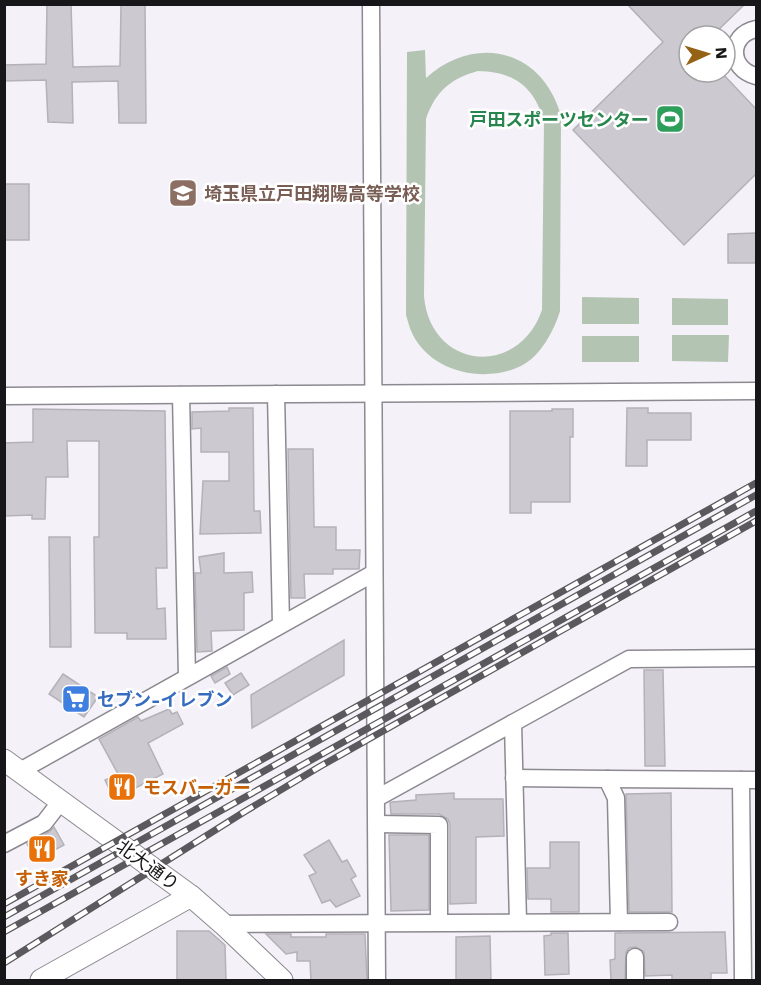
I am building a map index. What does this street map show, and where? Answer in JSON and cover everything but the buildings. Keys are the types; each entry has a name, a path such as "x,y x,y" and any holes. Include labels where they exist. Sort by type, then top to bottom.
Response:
{"street":[{"path":"371,4 377,981"},
{"path":"756,29 739,38 735,48 736,60 742,71 756,76"},
{"path":"4,396 756,391"},
{"path":"276,394 281,624"},
{"path":"182,395 187,677"},
{"path":"12,766 187,677 374,573"},
{"path":"377,798 629,659 756,658"},
{"path":"513,723 518,922"},
{"name":"北大通り","path":"12,766 191,896 282,981"},
{"path":"514,778 749,780 743,981"},
{"path":"607,779 616,798 619,922"},
{"path":"4,844 44,823 62,801"},
{"path":"377,824 439,825 439,922"},
{"path":"40,981 191,896"},
{"path":"223,924 669,922"},
{"path":"635,957 635,981"}],"green space":[{"path":"425,50 426,78 445,64 466,56 486,53 506,55 524,63 539,76 552,94 561,116 560,311 550,335 540,350 521,366 491,374 459,371 431,357 420,346 409,326 406,315 407,52","holes":["478,71 512,78 528,90 544,120 542,310 530,332 514,347 496,355 476,356 458,351 442,339 430,320 424,296 426,119 434,101 452,82"]},
{"path":"582,297 639,298 639,324 582,324"},
{"path":"672,298 728,299 728,325 672,325"},
{"path":"672,335 729,335 728,362 672,361"},
{"path":"582,336 639,336 639,362 582,362"}],"railway":[{"path":"4,904 756,483"},
{"path":"4,917 756,495"},
{"path":"4,932 756,511"},
{"path":"4,963 319,767 756,521"}],"place":[{"name":"戸田スポーツセンター","path":"670,119"},
{"name":"埼玉県立戸田翔陽高等学校","path":"183,193"},
{"name":"セブン-イレブン","path":"76,699"},
{"name":"モスバーガー","path":"122,787"},
{"name":"すき家","path":"42,849"}]}
